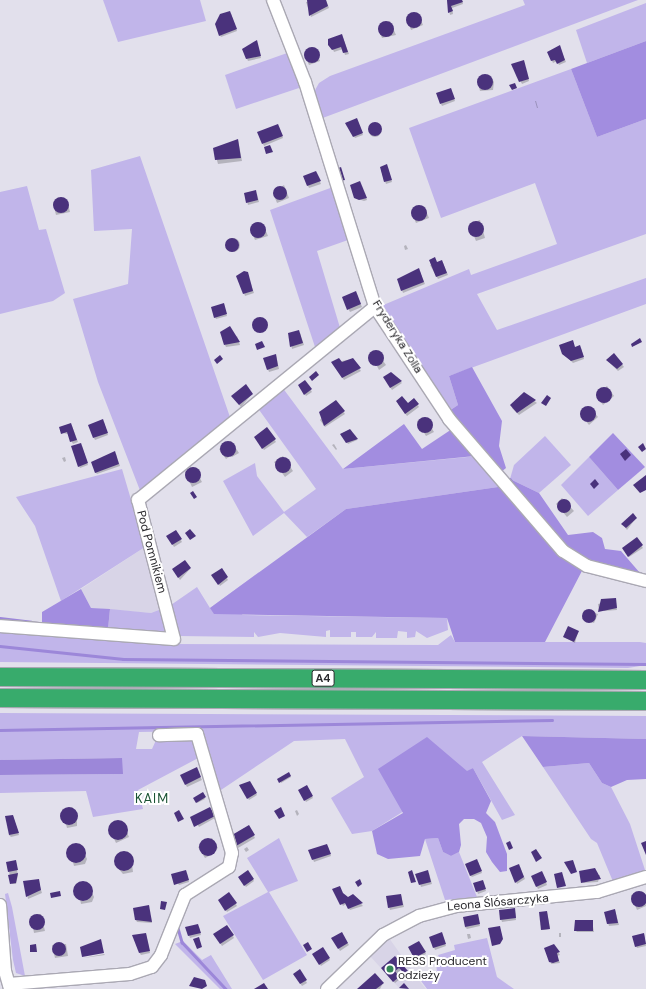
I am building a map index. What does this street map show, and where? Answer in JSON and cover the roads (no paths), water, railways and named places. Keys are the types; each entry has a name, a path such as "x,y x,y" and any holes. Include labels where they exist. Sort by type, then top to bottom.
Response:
{"highway":[{"name":"A4","path":"0,677 646,680"},
{"name":"A4","path":"0,698 646,701"}],"street":[{"name":"Fryderyka Zolla","path":"273,0 305,82 375,308 449,419 563,551 587,566 646,581"},
{"name":"Pod Pomnikiem","path":"0,626 174,639 138,500 375,308"},
{"path":"0,906 3,971 10,987 130,974 152,967 161,955 185,895 229,867 232,853 197,734 158,734"},
{"name":"Leona Ślósarczyka","path":"327,989 384,935 419,916 456,906 597,892 646,877"}],"waterway":[{"path":"510,479 523,496"},
{"path":"634,572 640,573"},
{"path":"0,618 31,622"},
{"path":"0,646 123,659 646,664"},
{"path":"0,730 552,720"},
{"path":"178,928 182,942 226,989"}],"place":[{"name":"RESS Producent odzieży","path":"390,969"}],"district":[{"name":"KAIM","path":"152,799"}]}
